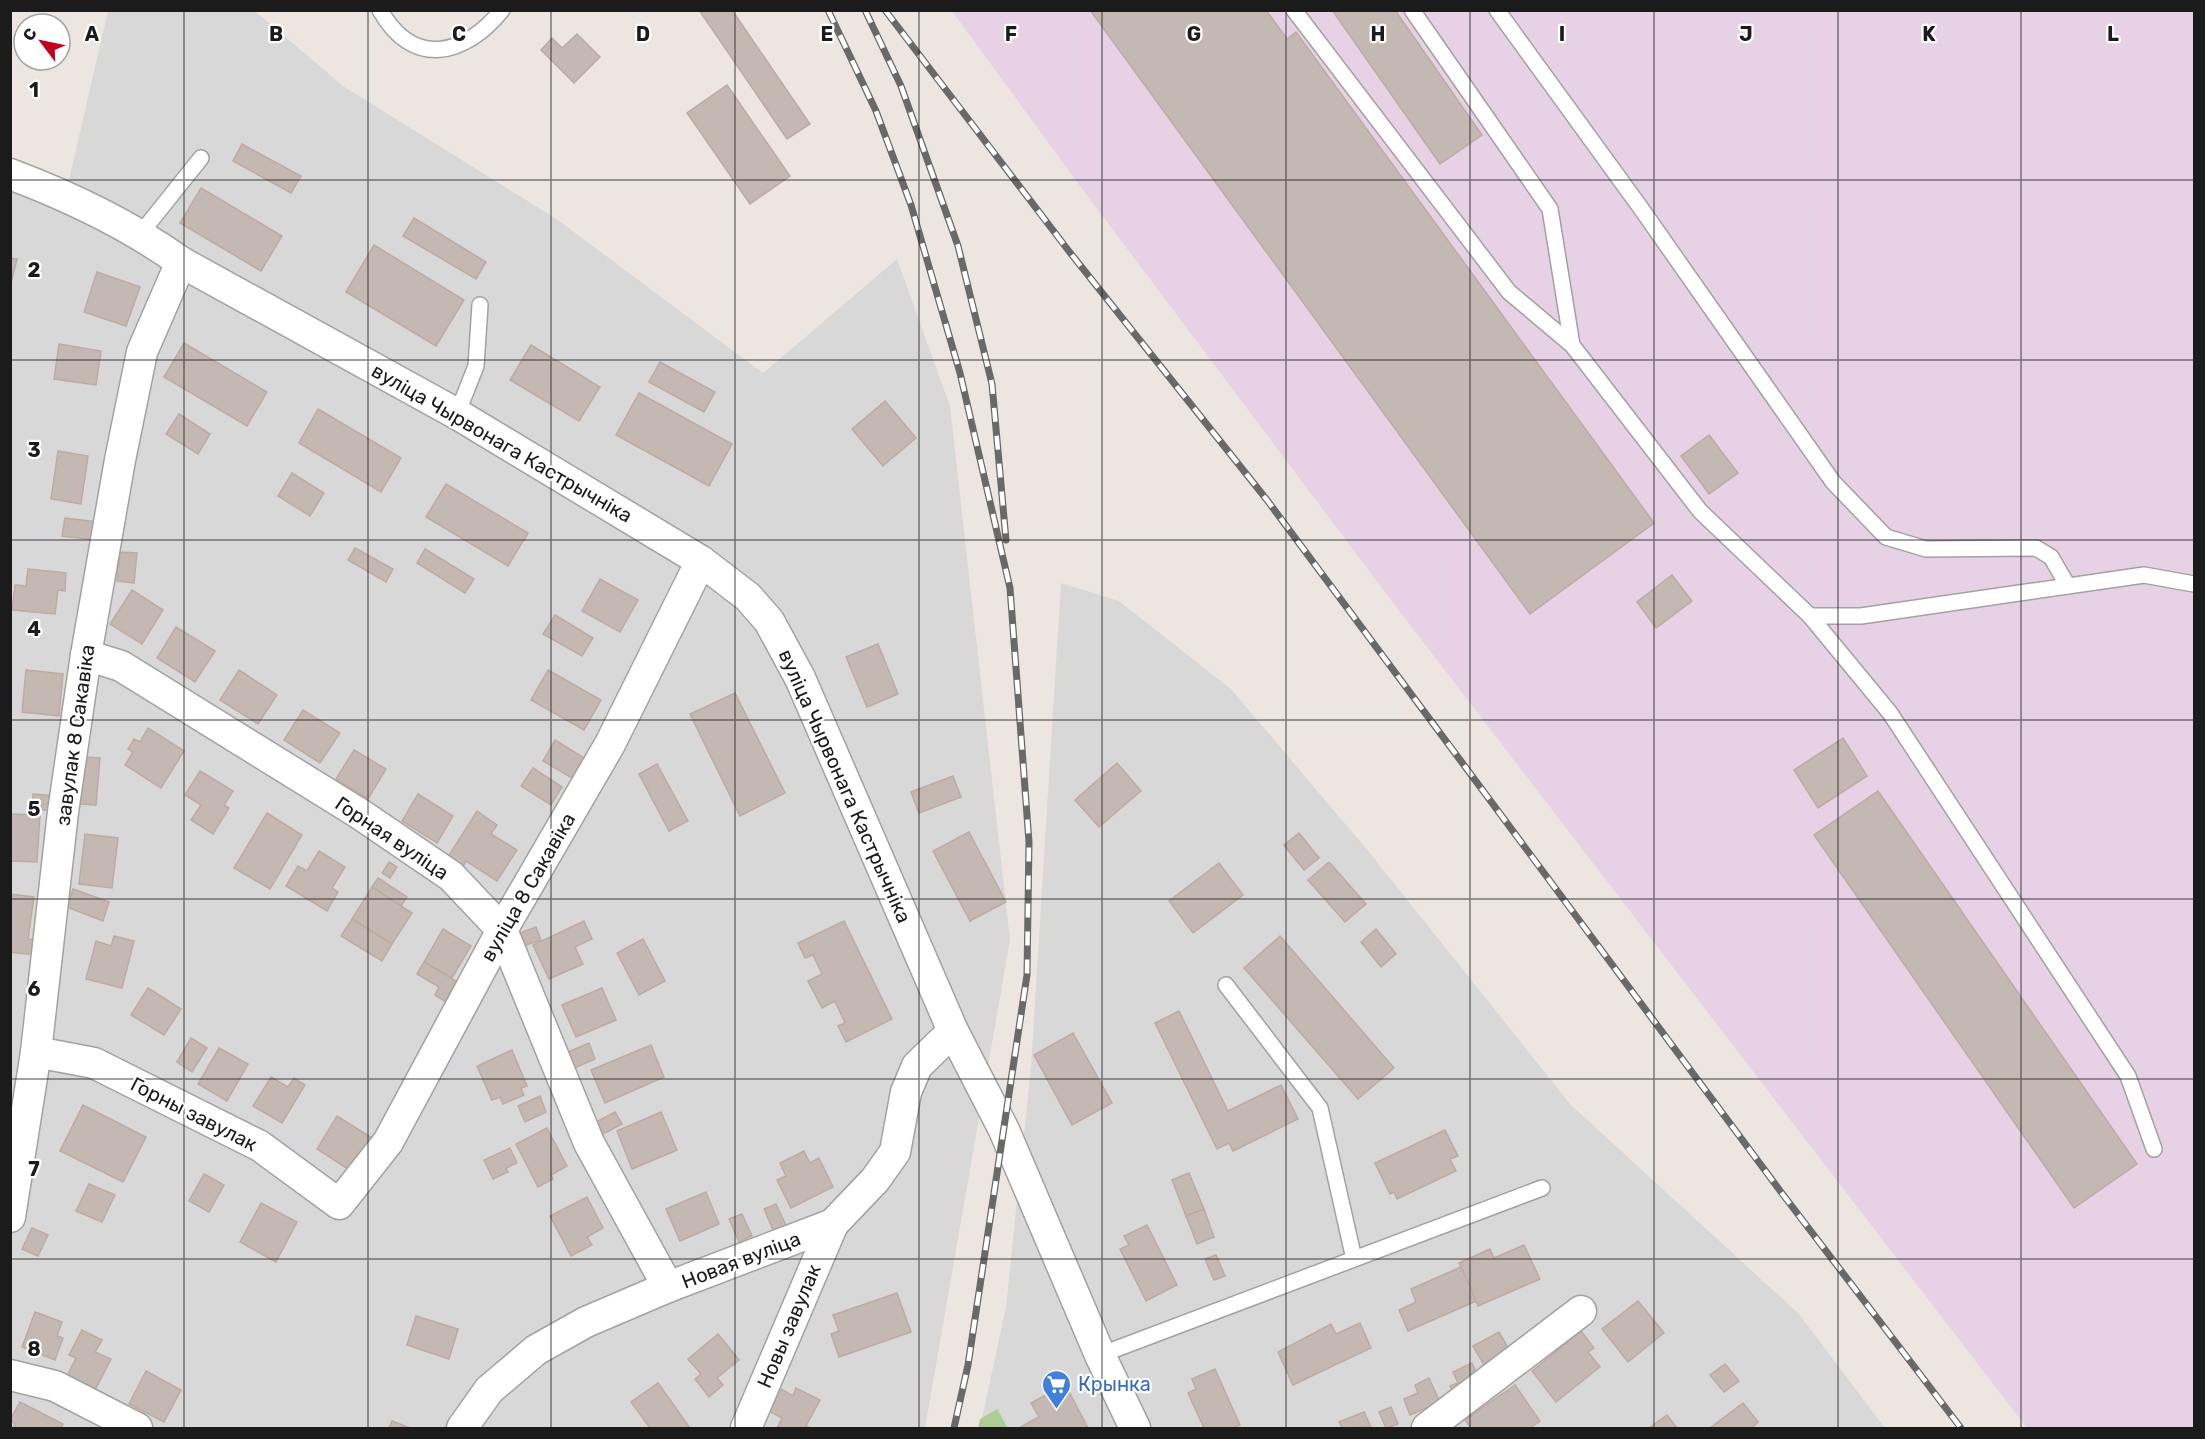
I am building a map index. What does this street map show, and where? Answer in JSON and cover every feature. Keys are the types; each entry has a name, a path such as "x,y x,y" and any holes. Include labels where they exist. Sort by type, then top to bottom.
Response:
{"street":[{"name":"вуліца Чырвонага Кастрычніка","path":"10,174 59,193 141,233 181,262 456,414 701,561 748,597 762,613 800,678 953,1031 1004,1130 1100,1354 1135,1428"},
{"name":"завулак 8 Сакавіка","path":"10,1217 36,1052 63,812 86,655 142,352 181,262"},
{"name":"вуліца 8 Сакавіка","path":"339,1204 388,1143 502,930 610,744 701,561"},
{"name":"Горная вуліца","path":"86,655 121,666 360,814 451,876 502,930 590,1143 668,1287"},
{"name":"Новая вуліца","path":"462,1428 489,1390 536,1350 586,1322 668,1287 833,1224 875,1180 895,1152 906,1092 917,1066 953,1031"},
{"name":"Горны завулак","path":"36,1052 94,1063 105,1068 260,1146 339,1204"},
{"name":"Новы завулак","path":"746,1428 833,1224"},
{"path":"1427,1428 1581,1311"},
{"path":"10,1376 55,1386 137,1428"}],"lane":[{"path":"380,10 387,23 409,44 437,50 470,42 502,10"},
{"path":"1294,10 1509,292 1572,345 1700,511 1810,616 1890,713 2128,1076 2154,1149"},
{"path":"1412,10 1550,209 1572,345"},
{"path":"1497,10 1640,207 1833,482 1886,537 1926,549 2036,548 2051,557 2068,586"},
{"path":"141,233 201,158"},
{"path":"456,414 476,366 480,305"},
{"path":"1810,616 1861,616 2144,575 2194,584"},
{"path":"1226,985 1320,1108 1354,1259"},
{"path":"1100,1354 1542,1188"}],"shaded area":[{"path":"108,11 255,11 343,86 558,220 763,373 897,259 950,406 1010,940 925,1428 11,1428 11,162 69,180"},
{"path":"952,11 2194,11 2194,1428 2027,1428 1394,604 1083,190"},
{"path":"1061,583 1119,601 1231,689 1369,852 1571,1105 1799,1314 1885,1428 980,1428 1006,1307 1031,1067"}],"green space":[{"path":"997,1409 1008,1428 978,1428 980,1419"}],"building":[{"path":"699,10 732,10 810,124 787,139"},
{"path":"1090,10 1266,10 1287,39 1296,32 1654,523 1530,614"},
{"path":"1332,10 1395,10 1482,135 1440,164"},
{"path":"577,34 600,57 574,83 541,50 552,38 562,48"},
{"path":"727,85 790,176 750,204 687,113"},
{"path":"242,144 301,176 291,193 233,161"},
{"path":"201,188 282,236 261,271 180,223"},
{"path":"414,218 486,262 476,279 403,236"},
{"path":"374,245 464,300 436,346 346,292"},
{"path":"10,258 17,259 10,287"},
{"path":"97,272 140,287 126,326 84,312"},
{"path":"184,343 267,392 247,426 164,377"},
{"path":"59,344 101,351 96,385 54,379"},
{"path":"531,345 600,387 579,421 510,380"},
{"path":"660,362 715,392 704,412 649,382"},
{"path":"639,393 732,444 709,486 616,435"},
{"path":"885,401 916,438 883,466 852,429"},
{"path":"318,409 401,458 381,492 299,443"},
{"path":"179,414 210,434 198,454 166,434"},
{"path":"1709,435 1738,473 1709,494 1681,456"},
{"path":"58,451 88,456 81,504 51,499"},
{"path":"292,473 324,493 310,516 278,496"},
{"path":"446,484 528,533 508,566 426,517"},
{"path":"65,518 97,522 95,540 62,536"},
{"path":"355,548 393,569 386,582 348,560"},
{"path":"425,549 474,579 465,593 417,563"},
{"path":"120,552 137,553 134,583 117,581"},
{"path":"28,569 66,573 65,591 58,590 55,614 12,610 15,585 26,586"},
{"path":"1672,575 1692,601 1656,628 1637,602"},
{"path":"600,579 638,600 620,632 582,611"},
{"path":"132,590 163,610 142,644 110,624"},
{"path":"555,615 593,638 582,656 543,634"},
{"path":"176,627 215,651 195,682 157,658"},
{"path":"878,644 898,694 867,707 846,657"},
{"path":"26,670 63,674 59,716 22,712"},
{"path":"239,670 277,695 258,724 220,700"},
{"path":"548,670 601,700 584,730 531,700"},
{"path":"735,693 785,793 740,816 690,714"},
{"path":"303,710 340,733 320,763 284,740"},
{"path":"148,728 184,751 161,788 125,765 133,752 128,749 134,739 140,742"},
{"path":"1843,738 1867,776 1818,808 1794,770"},
{"path":"555,740 589,761 577,781 543,761"},
{"path":"354,750 386,769 368,799 336,779"},
{"path":"84,757 100,758 96,805 80,804"},
{"path":"1117,763 1141,791 1099,827 1075,800"},
{"path":"657,764 688,821 669,831 639,774"},
{"path":"533,768 562,787 551,805 521,786"},
{"path":"200,771 233,791 224,805 229,808 213,834 191,820 201,805 185,795"},
{"path":"953,776 961,797 919,813 911,792"},
{"path":"1878,791 2137,1164 2074,1208 1814,835"},
{"path":"33,794 56,796 54,811 32,809"},
{"path":"418,794 453,816 437,843 402,821"},
{"path":"477,811 497,825 491,834 517,850 497,881 466,861 463,867 448,857"},
{"path":"267,813 302,835 270,889 234,868"},
{"path":"10,814 40,815 37,862 10,861"},
{"path":"969,832 1006,902 970,921 933,851"},
{"path":"1299,833 1319,858 1304,870 1284,845"},
{"path":"85,834 118,838 112,888 79,884"},
{"path":"319,851 345,867 332,888 338,892 327,911 286,886 298,866 307,871"},
{"path":"389,862 397,867 390,878 382,873"},
{"path":"1329,862 1366,904 1345,922 1308,880"},
{"path":"1219,863 1243,895 1193,933 1169,901"},
{"path":"378,878 407,897 401,906 372,887"},
{"path":"372,887 412,913 392,944 352,919"},
{"path":"73,889 109,902 103,921 67,907"},
{"path":"10,894 34,897 28,939 36,940 34,955 10,952"},
{"path":"352,919 392,944 382,961 341,936"},
{"path":"584,921 592,939 575,947 583,964 549,979 533,945"},
{"path":"844,921 892,1019 846,1042 838,1026 845,1023 835,1001 822,1008 808,981 822,974 813,955 805,958 798,943"},
{"path":"536,927 541,940 520,947 515,935"},
{"path":"443,929 471,946 452,978 424,962"},
{"path":"1376,929 1396,954 1381,967 1361,942"},
{"path":"114,936 134,941 122,988 86,979 96,941 111,946"},
{"path":"1280,936 1394,1068 1358,1099 1244,968"},
{"path":"643,939 665,981 639,995 617,953"},
{"path":"424,962 461,984 449,1004 435,995 439,987 417,974"},
{"path":"148,988 181,1009 164,1035 131,1015"},
{"path":"602,988 616,1020 576,1037 562,1005"},
{"path":"1179,1011 1228,1111 1281,1085 1298,1119 1233,1151 1229,1143 1217,1149 1155,1023"},
{"path":"1073,1033 1112,1103 1072,1125 1034,1055"},
{"path":"191,1038 207,1048 192,1072 177,1062"},
{"path":"589,1043 595,1059 572,1069 566,1053"},
{"path":"651,1045 664,1077 605,1103 591,1070"},
{"path":"219,1048 248,1064 227,1101 198,1084"},
{"path":"512,1050 527,1086 521,1088 524,1095 503,1104 500,1097 492,1100 477,1066"},
{"path":"271,1077 288,1087 294,1078 305,1085 282,1123 253,1106"},
{"path":"540,1096 546,1112 525,1122 518,1106"},
{"path":"83,1105 146,1137 123,1182 60,1151"},
{"path":"615,1112 622,1124 603,1134 596,1122"},
{"path":"661,1112 677,1150 632,1169 617,1131"},
{"path":"337,1116 372,1138 351,1171 317,1149"},
{"path":"547,1128 567,1166 551,1175 553,1179 538,1187 516,1144"},
{"path":"1445,1130 1458,1156 1450,1159 1456,1171 1397,1199 1394,1192 1390,1194 1375,1163"},
{"path":"510,1148 517,1163 506,1168 508,1172 493,1179 484,1160"},
{"path":"804,1151 810,1163 819,1158 833,1187 791,1208 777,1180 786,1176 780,1163"},
{"path":"1189,1173 1204,1209 1186,1216 1172,1180"},
{"path":"204,1174 224,1185 209,1212 189,1201"},
{"path":"89,1184 115,1195 102,1222 76,1211"},
{"path":"706,1192 719,1224 680,1241 666,1209"},
{"path":"587,1197 603,1228 587,1237 592,1245 571,1256 550,1216"},
{"path":"261,1203 297,1222 276,1262 240,1242"},
{"path":"776,1204 786,1225 773,1230 764,1209"},
{"path":"1204,1209 1214,1237 1197,1244 1186,1216"},
{"path":"742,1214 752,1236 739,1242 729,1219"},
{"path":"1147,1225 1177,1285 1146,1301 1120,1249 1129,1245 1124,1236"},
{"path":"32,1228 48,1235 38,1256 22,1249"},
{"path":"1524,1245 1540,1279 1478,1306 1459,1263 1490,1249 1494,1258"},
{"path":"1216,1255 1225,1276 1214,1280 1205,1259"},
{"path":"1461,1267 1476,1301 1408,1331 1399,1310 1416,1302 1411,1289"},
{"path":"897,1293 911,1332 839,1357 831,1334 839,1331 833,1315"},
{"path":"1638,1301 1664,1333 1628,1362 1602,1329"},
{"path":"35,1312 62,1322 57,1336 63,1338 55,1360 22,1347"},
{"path":"416,1316 458,1329 449,1359 407,1345"},
{"path":"1360,1323 1371,1348 1293,1385 1278,1352 1331,1324 1336,1334"},
{"path":"82,1330 102,1340 95,1352 111,1359 95,1390 67,1376 76,1358 69,1355"},
{"path":"1581,1331 1594,1348 1588,1352 1600,1367 1556,1402 1532,1371"},
{"path":"1499,1332 1510,1351 1484,1365 1473,1346"},
{"path":"718,1334 739,1360 717,1378 723,1385 709,1397 695,1379 701,1374 688,1359"},
{"path":"1472,1363 1480,1380 1454,1393 1450,1386 1458,1383 1453,1372"},
{"path":"1725,1364 1739,1381 1724,1392 1710,1375"},
{"path":"1215,1369 1240,1425 1232,1428 1204,1428 1188,1393 1196,1389 1192,1379"},
{"path":"146,1371 181,1390 164,1422 129,1404"},
{"path":"1429,1378 1440,1402 1410,1415 1404,1399 1418,1393 1415,1385"},
{"path":"658,1383 690,1428 650,1428 631,1402"},
{"name":"Крынка","path":"1065,1384 1088,1428 1019,1428 1039,1417 1031,1403"},
{"path":"1515,1385 1540,1421 1530,1428 1471,1428 1465,1420"},
{"path":"796,1388 820,1400 806,1426 810,1428 777,1428 782,1418 769,1411 781,1389 793,1396"},
{"path":"20,1402 63,1424 61,1428 13,1428 15,1424 10,1420"},
{"path":"1743,1403 1758,1422 1754,1428 1710,1428"},
{"path":"1391,1407 1398,1424 1386,1428 1379,1412"},
{"path":"1364,1412 1371,1427 1342,1428 1339,1422"},
{"path":"1667,1415 1677,1428 1649,1428"},
{"path":"392,1421 410,1428 389,1428"}],"railway":[{"path":"828,10 876,111 911,205 960,373 1010,588 1029,842 1027,975 968,1365 954,1428"},
{"path":"865,10 901,86 958,246 992,384 1006,540"},
{"path":"885,10 1068,250 1267,500 1781,1192 1961,1428"}],"place":[{"name":"Крынка","path":"1057,1410"}]}
